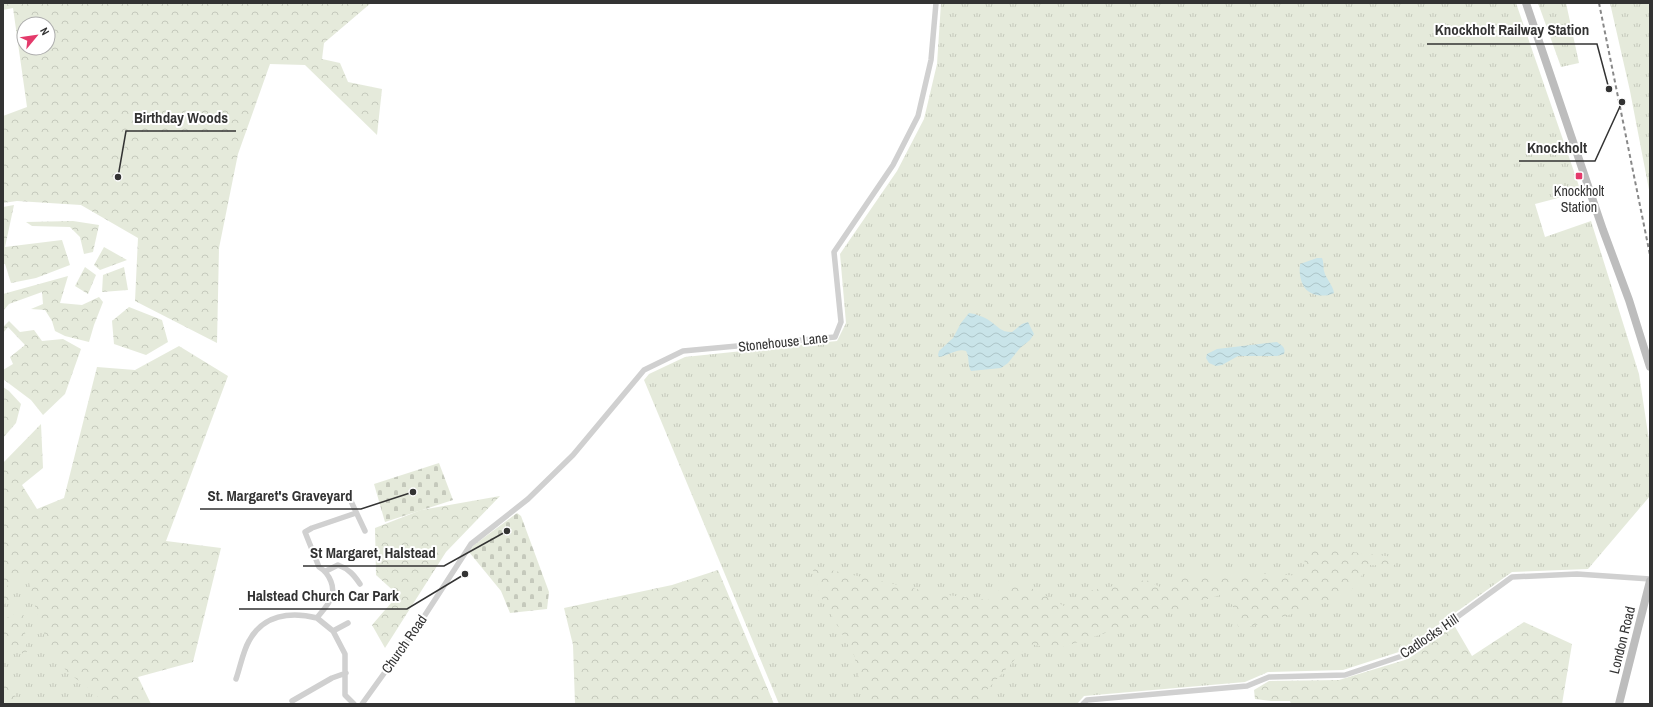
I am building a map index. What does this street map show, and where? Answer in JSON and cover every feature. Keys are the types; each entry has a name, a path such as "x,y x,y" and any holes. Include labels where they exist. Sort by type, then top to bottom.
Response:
{"street":[{"name":"Stonehouse Lane","path":"528,499 573,455 644,370 683,352 834,337 841,322 834,252 893,165 918,116 931,60 936,3"},
{"path":"1526,3 1582,169 1629,300 1650,366"},
{"path":"349,497 365,531"},
{"name":"Church Road","path":"362,704 416,629 471,544 528,499"},
{"path":"317,618 331,599 333,590 330,578 326,571 319,567 306,532 312,528 356,513"},
{"path":"326,571 338,565 351,572 360,584"},
{"name":"Cadlocks Hill","path":"1083,704 1087,700 1247,686 1269,678 1345,675 1405,655 1512,577 1577,574 1650,580"},
{"name":"London Road","path":"1619,704 1650,580"},
{"path":"236,680 248,642 260,625 279,616 308,616 317,618 333,631 346,654 346,695 354,704"},
{"path":"333,631 348,624"},
{"path":"292,701 332,678 346,673"}],"green space":[{"path":"3,3 371,3 324,43 322,59 340,63 348,82 382,89 377,135 305,65 270,64 238,154 219,248 217,343 135,301 138,238 81,205 17,201 3,203 3,116 27,107 20,56 56,56 56,16 16,16 16,29 13,8 3,10"},
{"path":"941,3 1516,3 1581,192 1535,204 1545,237 1591,221 1639,374 1650,447 1650,496 1588,569 1512,572 1402,651 1343,670 1268,672 1245,682 1084,696 1077,704 779,704 644,380 649,374 685,357 837,341 846,323 840,254 897,171 924,119 937,64"},
{"path":"1538,3 1566,3 1579,63 1561,67"},
{"path":"1610,3 1650,3 1650,195 1630,91"},
{"path":"14,205 5,247 62,240 70,265 36,278 11,283 5,264 3,264 3,207"},
{"path":"73,221 99,225 93,252 84,254 80,237 70,227 32,226 26,222"},
{"path":"104,247 127,260 100,270 94,265"},
{"path":"85,267 96,275 88,294 75,286"},
{"path":"124,267 128,290 102,292 103,275"},
{"path":"68,276 60,303 82,305 99,297 103,302 89,342 65,336 55,331 52,321 45,310 31,309 43,304 42,292 9,304 3,311 3,294"},
{"path":"129,307 162,320 168,342 146,355 114,344 112,321"},
{"path":"9,321 20,332 34,330 42,341 63,339 81,349 65,394 43,415 31,400 3,379 3,370 13,364 10,357 25,345 8,327 3,333 3,327"},
{"path":"179,346 228,376 166,541 221,548 193,662 138,677 151,704 105,704 90,689 67,672 50,647 39,622 27,574 7,586 11,600 3,605 3,463 41,424 43,468 22,485 37,509 64,498 97,367 135,370"},
{"path":"3,387 9,391 21,404 16,423 3,438"},
{"path":"439,463 453,500 385,522 374,484"},
{"path":"500,496 446,552 385,648 372,625 398,595 376,575 375,528 421,510"},
{"path":"517,513 521,516 549,592 547,609 510,613 501,591 469,552 474,545"},
{"path":"1305,546 1401,558 1393,566 1369,565 1350,592 1329,604 1318,598 1305,610 1239,630 1229,592 1057,649 1029,644 974,704 865,704 854,655 820,595 812,566 939,594 988,600 1013,578 1064,606 1088,591 1146,580 1162,588 1190,573 1250,573 1304,576"},
{"path":"3,565 29,566 112,704 3,704"},
{"path":"718,570 774,704 575,704 573,645 564,608 672,585"},
{"path":"23,609 27,654 7,651 3,647 3,620"},
{"path":"1524,622 1572,644 1562,704 1291,704 1290,701 1255,699 1254,690 1269,681 1339,680 1408,659 1454,625 1472,656"},
{"path":"3,680 16,689 14,704 3,704"}],"water":[{"path":"1317,258 1322,258 1325,274 1334,293 1330,295 1322,296 1309,292 1305,289 1301,280 1300,264"},
{"path":"969,313 986,318 1000,329 1008,332 1012,332 1022,324 1028,322 1034,334 1008,363 1001,368 971,371 966,351 956,351 939,357 938,355 939,351 953,338 961,323"},
{"path":"1277,342 1284,348 1284,354 1277,356 1238,356 1222,365 1216,366 1209,363 1206,358 1207,354 1217,349"}],"railway":[{"path":"1599,3 1650,255"}],"place":[{"name":"Knockholt Railway Station","path":"1609,89"},
{"name":"Knockholt","path":"1622,102"},
{"name":"Knockholt Station","path":"1579,176"},
{"name":"Birthday Woods","path":"118,177"},
{"name":"St. Margaret's Graveyard","path":"413,492"},
{"name":"St Margaret, Halstead","path":"507,531"},
{"name":"Halstead Church Car Park","path":"465,574"}]}
